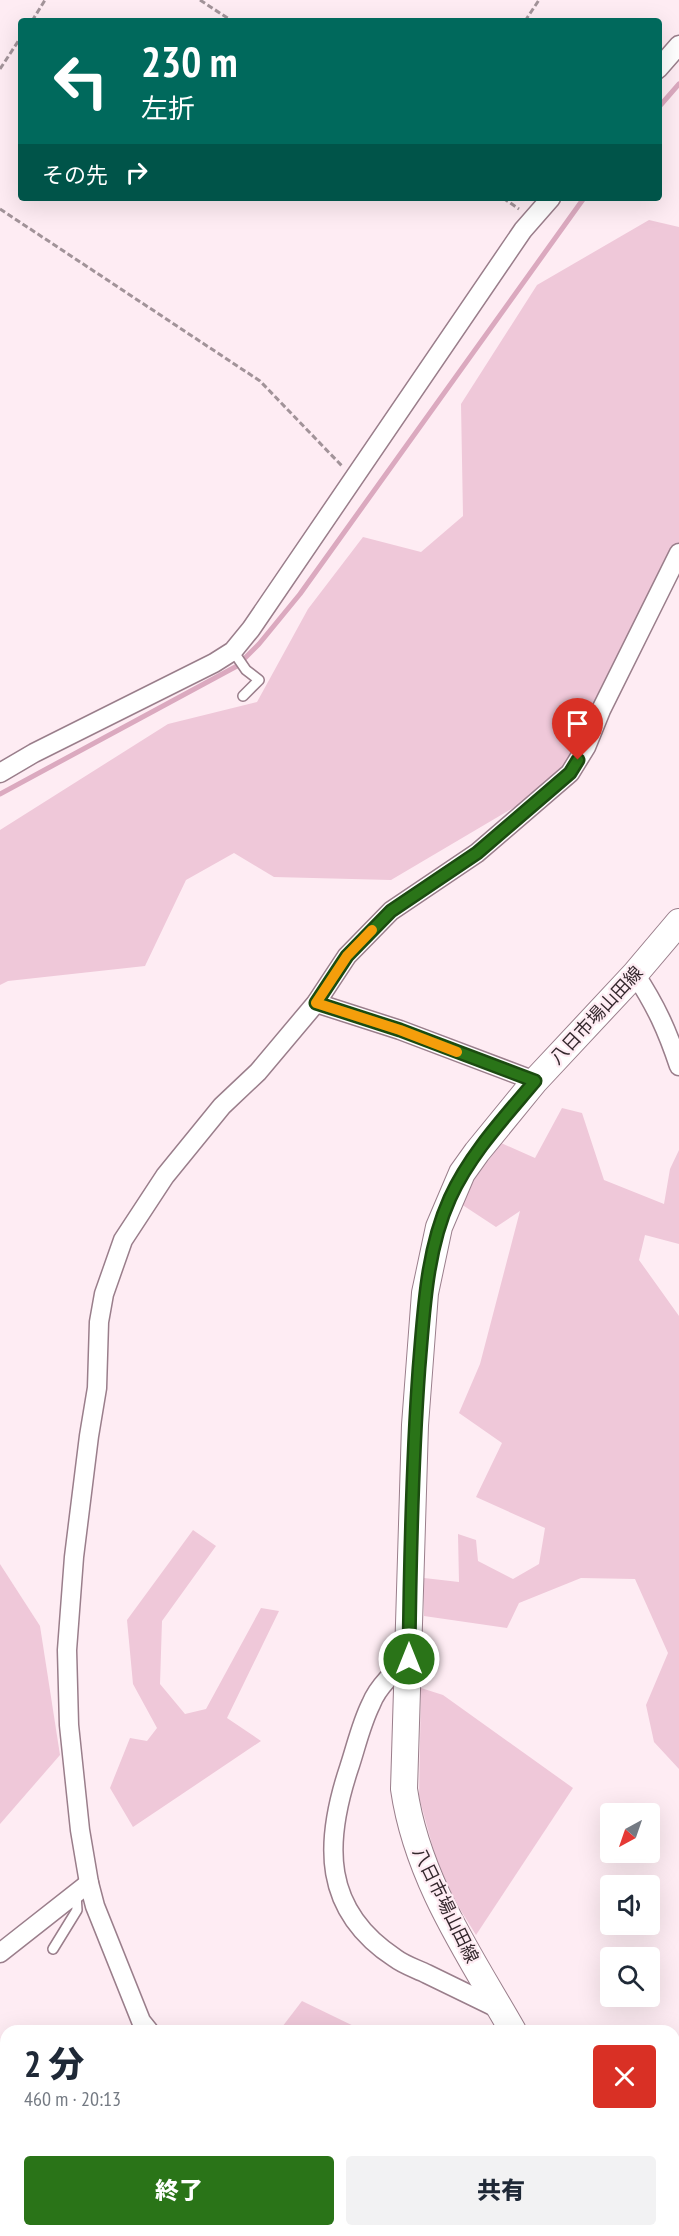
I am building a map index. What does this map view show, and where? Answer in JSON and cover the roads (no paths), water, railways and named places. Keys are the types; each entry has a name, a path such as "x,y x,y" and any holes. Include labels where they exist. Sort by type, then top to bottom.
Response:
{"main road":[{"name":"八日市場山田線","path":"507,2021 457,1935 437,1895 417,1848 408,1817 404,1789 415,1425 425,1293 439,1227 462,1173 535,1081 634,975 679,922"}],"street":[{"path":"662,64 679,45"},
{"path":"0,773 34,753 214,663 233,651 310,545 523,230 547,201"},
{"path":"144,2025 94,1906 82,1889 80,1830 69,1725 67,1650 74,1557 97,1388 99,1322 104,1294 123,1240 165,1176 222,1106 258,1072 316,1003 347,956 391,911 477,853 570,773 586,747 679,553"},
{"path":"634,975 653,1001 668,1030 679,1066"},
{"path":"316,1003 400,1030 535,1081"},
{"path":"409,1659 391,1676 371,1702 344,1783 333,1841 333,1864 340,1898 355,1920 376,1943 395,1959 507,2021"},
{"path":"0,1953 82,1889"}],"lane":[{"path":"233,651 246,670 259,680 243,696"},
{"path":"53,1948 77,1910 82,1889"}],"waterway":[{"path":"662,103 679,84"},
{"path":"0,794 237,666 259,644 300,594 582,201"}]}
